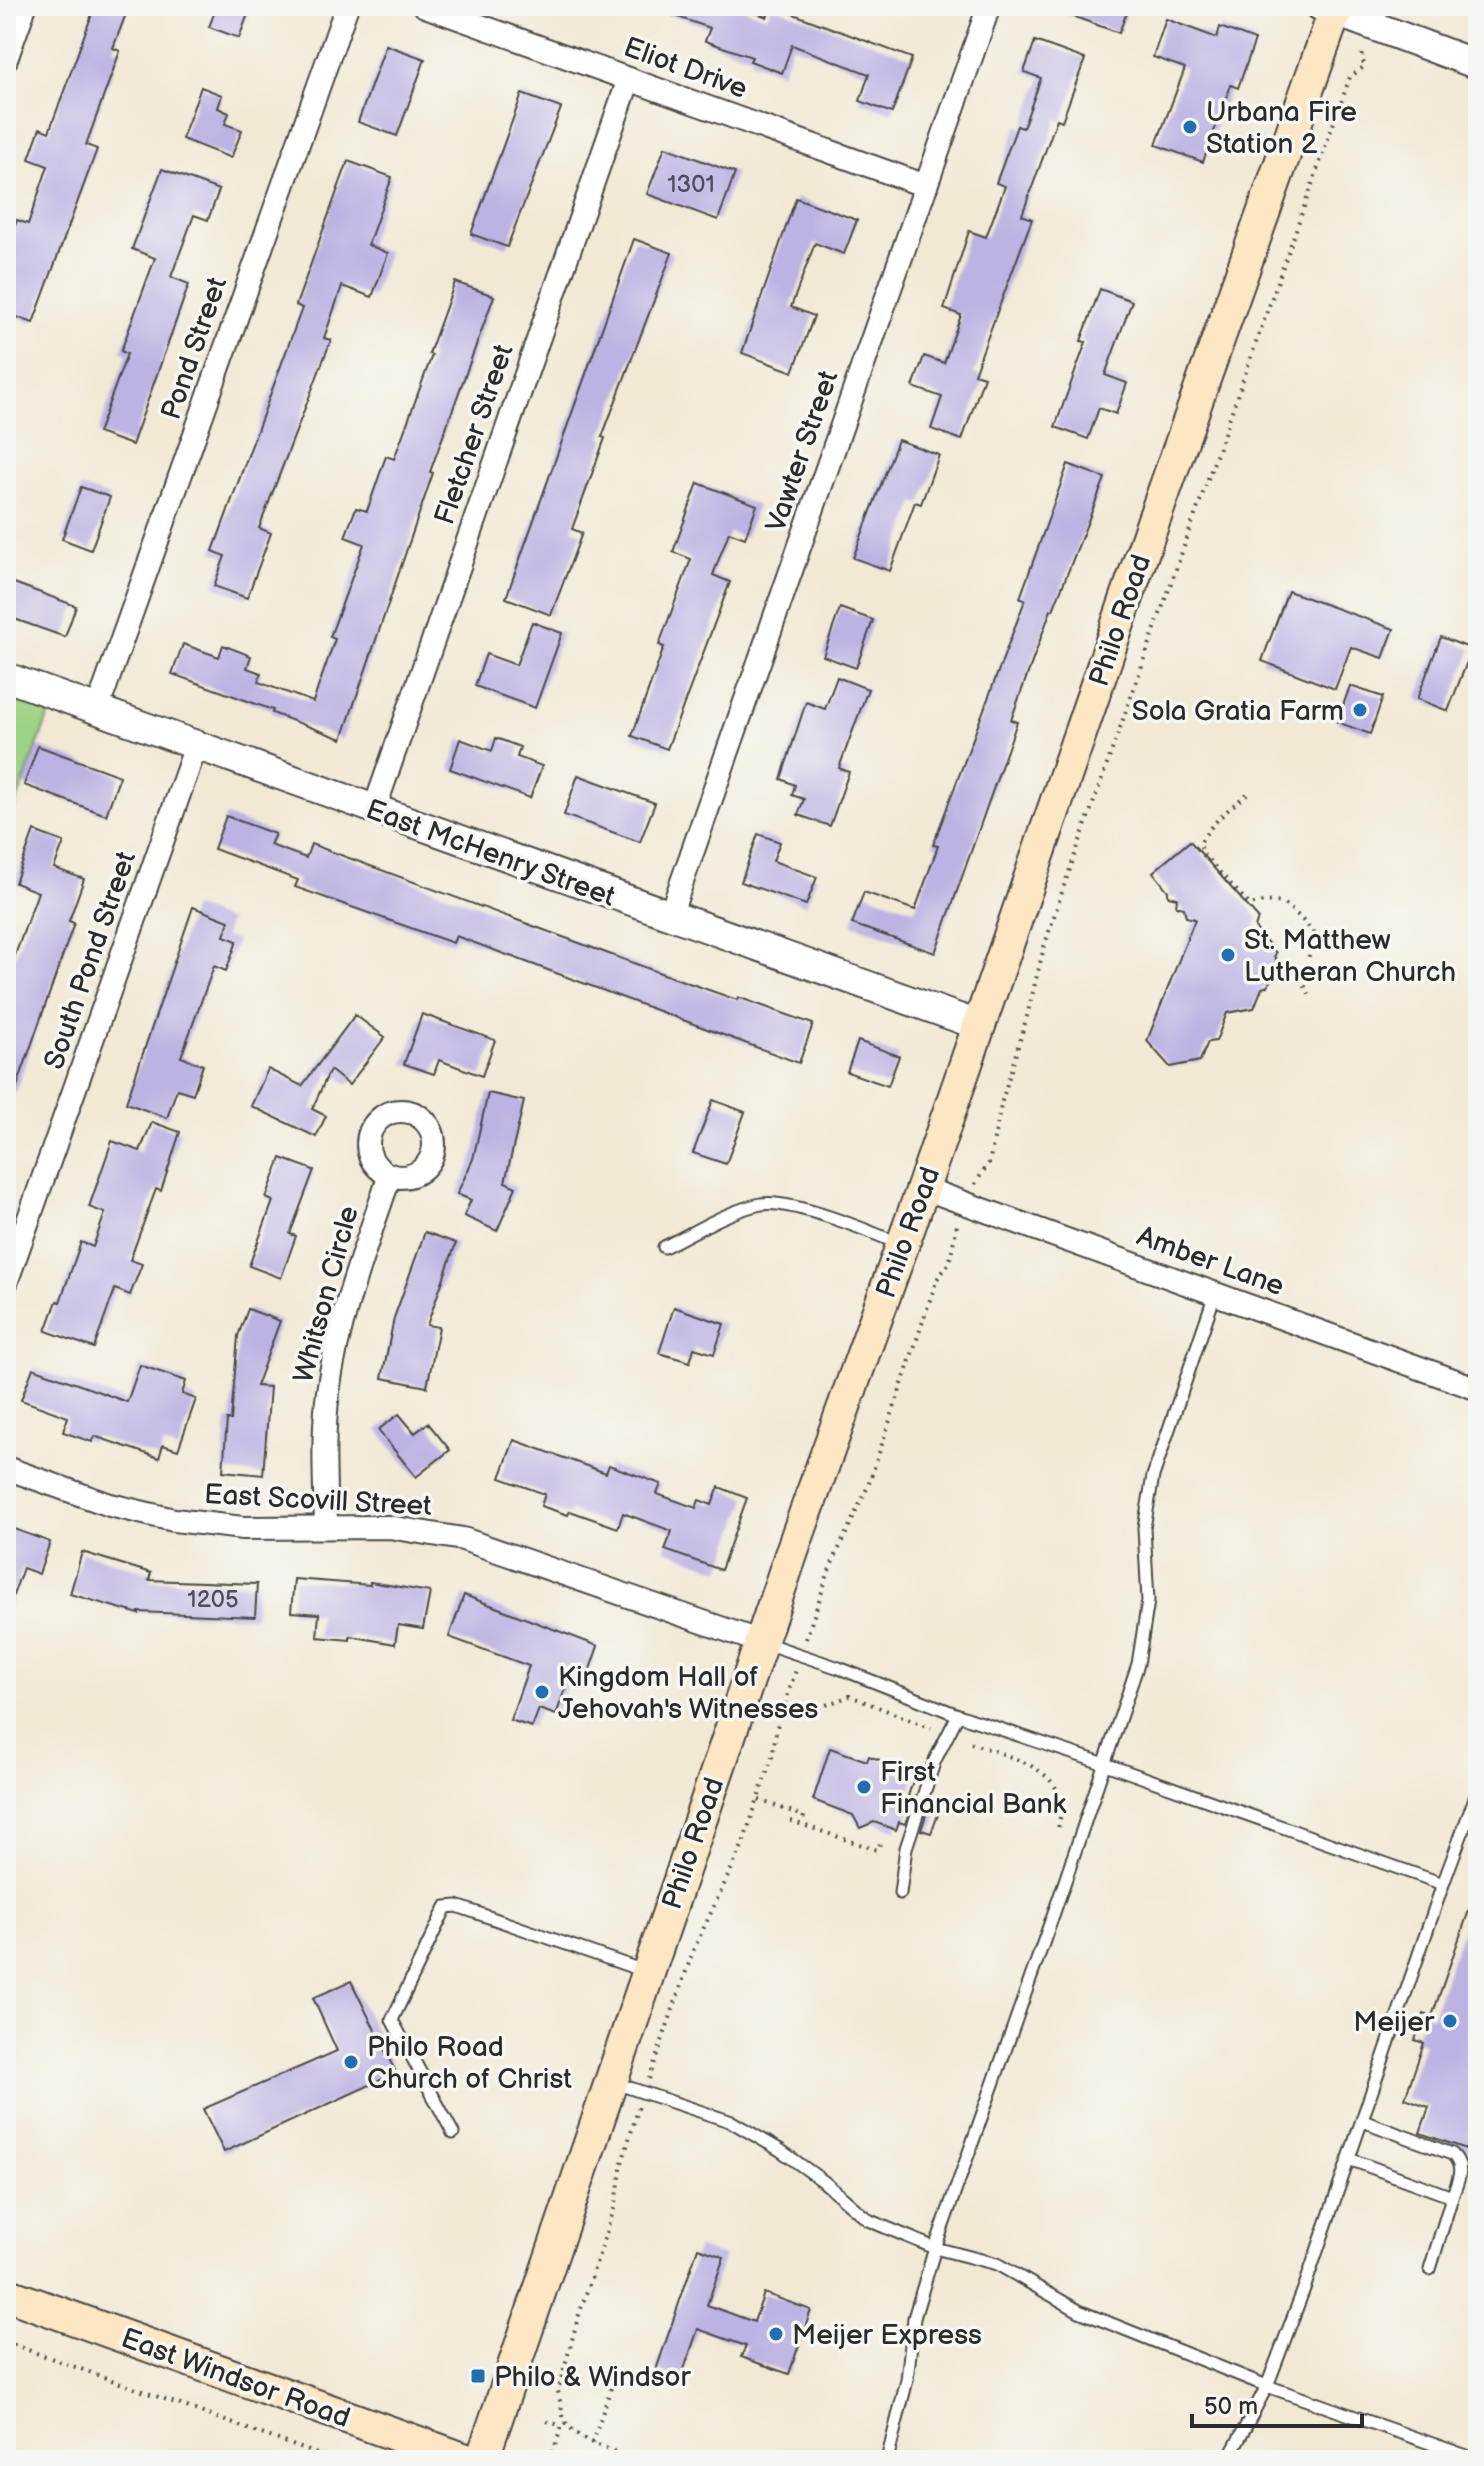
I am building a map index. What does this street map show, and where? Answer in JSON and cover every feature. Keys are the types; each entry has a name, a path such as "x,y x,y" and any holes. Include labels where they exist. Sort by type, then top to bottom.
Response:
{"main road":[{"name":"Philo Road","path":"482,2460 761,1642 903,1246 1330,8"},
{"name":"East Windsor Road","path":"6,2294 466,2460"}],"street":[{"path":"6,59 25,6"},
{"name":"Pond Street","path":"97,710 347,6"},
{"name":"Eliot Drive","path":"425,6 926,186"},
{"name":"Vawter Street","path":"670,916 989,6"},
{"path":"1330,8 1478,65"},
{"name":"Fletcher Street","path":"374,810 629,79"},
{"name":"East McHenry Street","path":"6,677 978,1025"},
{"name":"South Pond Street","path":"6,1283 196,746"},
{"name":"Whitson Circle","path":"326,1526 324,1439 328,1391 356,1276 390,1175"},
{"name":"Amber Lane","path":"923,1188 1478,1389"},
{"name":"East Scovill Street","path":"6,1468 110,1505 174,1520 243,1528 389,1527 463,1539 761,1642"}],"lane":[{"path":"664,1247 740,1210 765,1204 793,1207 903,1246"},
{"path":"887,2460 907,2380 914,2318 935,2248 1138,1664 1148,1601 1144,1528 1153,1476 1215,1294"},
{"path":"761,1642 839,1668 958,1715 1443,1884"},
{"path":"900,1893 906,1848 935,1760 958,1715"},
{"path":"1228,2460 1267,2386 1305,2286 1478,1790"},
{"path":"453,2133 392,2020 446,1907 457,1906 648,1972"},
{"path":"611,2082 732,2122 791,2157 868,2220 935,2248 997,2264 1079,2311 1267,2386 1478,2460"},
{"path":"1363,2121 1452,2154 1458,2159 1461,2171 1430,2269"},
{"path":"1349,2159 1452,2197"}],"path":[{"path":"974,1186 989,1163 1005,1089 1060,897 1350,77 1365,66 1361,57"},
{"path":"1247,794 1219,817 1206,833 1200,843 1203,854 1250,905 1268,900 1283,903 1314,932 1303,983 1311,998"},
{"path":"811,1622 830,1568 868,1486 937,1279 949,1264 956,1228"},
{"path":"656,2060 693,1951 742,1846 759,1800 787,1696"},
{"path":"781,1713 793,1717 850,1696 931,1728"},
{"path":"971,1743 1040,1770 1052,1783 1061,1803 1058,1829"},
{"path":"759,1800 804,1816 801,1825"},
{"path":"791,1821 877,1850 880,1844"},
{"path":"550,2460 564,2425 559,2399 560,2379 616,2203 632,2125"},
{"path":"6,2342 334,2460"},
{"path":"592,2443 611,2388"},
{"path":"547,2421 564,2425 592,2443 637,2460"}],"green space":[{"path":"6,693 51,709 6,830"}],"building":[{"path":"95,6 129,6 113,48 120,51 86,145 97,149 33,323 6,313 6,252 17,220 28,224 48,166 29,159 40,128 49,132"},
{"path":"217,6 251,6 239,38 209,27"},
{"path":"655,6 737,6 767,17 772,6 912,58 892,113 860,101 869,74 792,45 782,73 750,61 752,57 705,41 710,28 655,9"},
{"path":"1050,6 1129,6 1119,33"},
{"path":"1166,19 1217,38 1220,27 1255,40 1238,88 1231,85 1203,162 1156,145 1185,68 1153,57"},
{"path":"1035,41 1085,59 1062,121 1057,119 1022,215 1032,219 974,374 984,377 962,440 931,429 942,397 913,387 924,356 944,363 961,315 944,309 969,231 986,237 1005,186 996,183 1017,126 1023,128 1041,78 1024,72"},
{"path":"386,45 425,59 397,136 358,122"},
{"path":"201,87 222,95 218,108 229,113 225,124 242,130 231,158 182,139"},
{"path":"522,94 561,108 507,247 471,234"},
{"path":"665,147 735,173 718,220 647,194"},
{"path":"348,161 392,177 368,245 388,253 372,297 342,286 324,338 331,340 259,528 271,533 247,598 214,586 225,556 213,551 302,308 296,305"},
{"path":"162,169 219,190 208,220 194,215 171,277 189,284 132,445 98,433 127,354 121,351 155,258 132,249"},
{"path":"796,198 857,220 844,254 815,243 791,307 814,316 793,372 742,353"},
{"path":"634,239 672,253 602,437 605,438 572,529 582,533 551,615 506,598"},
{"path":"455,282 494,296 430,472 433,473 342,739 272,713 273,710 172,674 183,644 219,657 223,645 251,656 247,668 261,673 258,682 313,702 335,639 330,637 364,544 345,537 356,508 367,511 386,456 394,459"},
{"path":"1100,289 1132,301 1105,375 1127,383 1116,414 1099,408 1088,439 1055,427 1086,342 1081,341"},
{"path":"898,440 939,455 921,504 915,502 890,571 853,558"},
{"path":"1068,464 1105,478 1051,610 1011,720 1017,722 935,953 852,924 864,892 915,910 938,846 933,845 1025,600 1020,598"},
{"path":"698,483 757,505 745,538 729,532 713,575 730,582 667,749 632,736 664,647 659,645 691,559 673,552"},
{"path":"81,487 110,497 91,550 62,539"},
{"path":"6,580 76,606 65,637 6,616"},
{"path":"1288,591 1394,629 1383,658 1351,647 1335,689 1262,661"},
{"path":"840,608 873,620 856,668 823,656"},
{"path":"532,622 562,633 535,708 475,686 486,654 516,665"},
{"path":"1441,637 1472,649 1448,711 1417,699"},
{"path":"837,677 868,689 839,768 849,772 830,826 798,815 804,799 792,795 795,785 781,779 806,702 825,709"},
{"name":"Sola Gratia Farm","path":"1350,686 1383,697 1370,734 1337,722"},
{"path":"496,738 520,747 517,757 542,766 530,798 450,769 460,739 492,751"},
{"path":"38,746 120,776 106,815 24,785"},
{"path":"578,775 655,803 640,842 564,815"},
{"path":"226,816 275,834 270,845 306,858 311,844 655,971 813,1024 799,1063 456,936 453,943 295,887 298,880 214,849"},
{"path":"34,831 64,842 54,868 84,879 69,921 74,923 9,1109 6,1108 6,980 38,892 15,883"},
{"path":"758,834 780,842 773,861 817,877 806,905 741,882"},
{"name":"St. Matthew Lutheran Church","path":"1190,841 1258,918 1255,928 1276,953 1274,957 1278,961 1268,986 1262,988 1254,1008 1227,1013 1216,1041 1208,1042 1200,1061 1170,1067 1147,1041 1195,919 1186,917 1184,908 1176,906 1177,898 1168,896 1168,891 1153,872"},
{"path":"193,907 229,921 224,936 237,941 226,971 214,966 181,1057 203,1065 193,1094 177,1089 167,1118 126,1103"},
{"path":"422,1014 495,1040 482,1076 439,1060 434,1074 404,1064"},
{"path":"355,1015 385,1037 349,1085 330,1070 312,1109 326,1116 316,1137 251,1106 268,1069 302,1086"},
{"path":"858,1041 899,1056 888,1086 847,1072"},
{"path":"488,1093 524,1101 505,1182 516,1187 497,1231 464,1216 471,1200 457,1194 473,1159"},
{"path":"713,1100 745,1112 726,1164 693,1153"},
{"path":"152,1122 180,1132 161,1191 156,1189 130,1260 142,1264 130,1295 115,1289 94,1348 46,1331 57,1301 60,1302 81,1242 93,1247 105,1213 89,1207 112,1141 140,1151"},
{"path":"281,1158 314,1170 290,1234 296,1236 281,1278 249,1266 273,1201 266,1198"},
{"path":"425,1232 456,1243 427,1325 439,1327 427,1387 382,1378 394,1318"},
{"path":"674,1307 724,1324 714,1354 694,1348 690,1362 659,1353"},
{"path":"248,1309 280,1321 256,1386 270,1387 263,1475 223,1471 238,1336"},
{"path":"140,1365 186,1381 182,1394 196,1399 178,1450 163,1445 159,1458 94,1436 92,1442 63,1432 68,1417 21,1400 33,1368 127,1402"},
{"path":"399,1414 415,1433 428,1423 450,1450 416,1477 378,1430"},
{"path":"514,1440 606,1473 609,1465 661,1484 657,1494 696,1508 699,1500 712,1505 719,1487 747,1498 721,1570 665,1550 672,1531 623,1513 618,1528 570,1511 568,1515 541,1506 545,1494 500,1478"},
{"path":"6,1526 50,1542 39,1574 23,1568 8,1609 6,1609"},
{"path":"82,1552 151,1573 149,1580 257,1584 255,1617 139,1614 70,1594"},
{"path":"294,1579 370,1585 370,1582 430,1592 423,1629 398,1625 395,1644 350,1636 350,1640 317,1637 319,1614 291,1612"},
{"path":"464,1595 598,1646 588,1675 572,1669 556,1715 539,1709 532,1727 510,1720 529,1666 449,1637"},
{"name":"First Financial Bank","path":"830,1748 867,1761 869,1756 888,1763 886,1768 914,1778 908,1796 914,1798 905,1824 899,1822 896,1830 874,1822 860,1828 853,1815 813,1800"},
{"path":"930,1803 941,1807 931,1833 921,1830"},
{"name":"Meijer","path":"1475,1893 1478,1894 1478,2153 1420,2133 1429,2107 1405,2098 1424,2043 1415,2040 1424,2014 1432,2016"},
{"name":"Philo Road Church of Christ","path":"351,1981 396,2073 224,2152 203,2109 337,2051 313,1998"},
{"path":"698,2248 724,2257 707,2305 754,2322 764,2293 811,2310 789,2374 741,2357 746,2346 698,2329 681,2378 656,2370"}],"place":[{"name":"Urbana Fire Station 2","path":"1190,127"},
{"name":"Sola Gratia Farm","path":"1360,710"},
{"name":"St. Matthew Lutheran Church","path":"1228,955"},
{"name":"Kingdom Hall of Jehovah's Witnesses","path":"542,1692"},
{"name":"First Financial Bank","path":"864,1787"},
{"name":"Meijer","path":"1450,2021"},
{"name":"Philo Road Church of Christ","path":"351,2062"},
{"name":"Meijer Express","path":"776,2334"},
{"name":"Philo & Windsor","path":"478,2376"}]}
